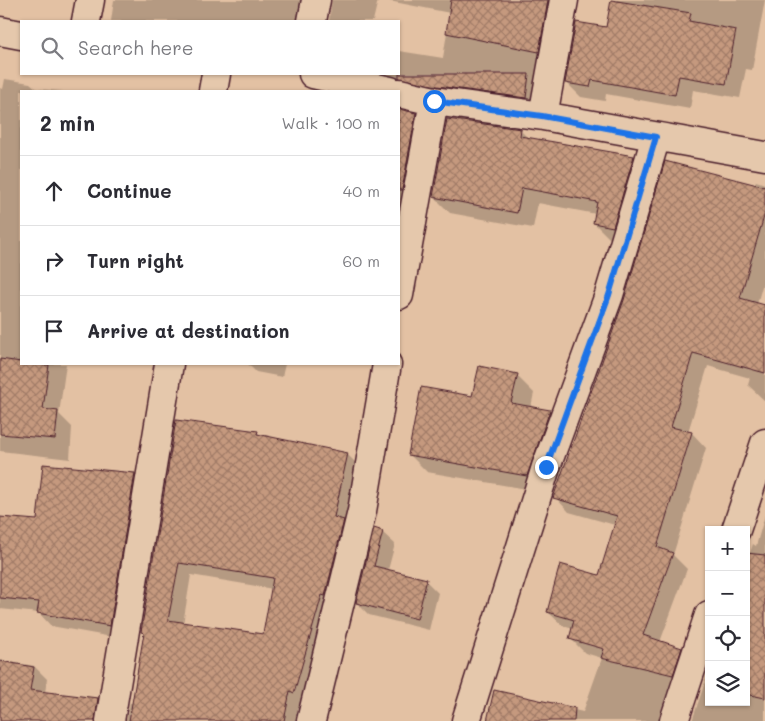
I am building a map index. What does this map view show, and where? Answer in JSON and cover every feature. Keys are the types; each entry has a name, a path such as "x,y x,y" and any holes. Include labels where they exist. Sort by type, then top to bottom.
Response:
{"street":[{"path":"86,20 90,0"},
{"path":"312,20 316,0"},
{"path":"542,116 564,0"},
{"path":"0,31 20,36"},
{"path":"213,90 216,75"},
{"path":"318,75 385,90"},
{"path":"400,93 434,101 542,116 765,156"},
{"path":"400,289 434,101"},
{"path":"466,721 546,467 609,295 656,137"},
{"path":"110,721 169,365"},
{"path":"311,721 362,511 387,365"},
{"path":"737,526 765,442"},
{"path":"674,721 709,616"}],"building":[{"path":"451,0 548,0 539,52 446,33"},
{"path":"611,0 691,13 689,21 736,30 726,84 679,76 675,95 592,80 590,87 565,83 576,22 606,27"},
{"path":"400,74 529,74 526,98 437,86 399,78"},
{"path":"400,109 416,113 402,190 400,190"},
{"path":"447,119 521,129 520,136 634,156 613,227 593,223 597,202 522,188 517,213 433,197"},
{"path":"665,161 765,187 765,213 740,298 765,305 765,373 693,353 671,427 692,432 657,547 673,553 643,635 682,648 673,675 601,658 604,649 569,639 574,620 547,612 560,564 599,575 617,516 553,498 624,300"},
{"path":"0,359 20,362 20,365 49,365 43,409 58,411 55,439 0,434"},
{"path":"479,366 518,374 511,403 550,410 527,476 408,455 421,387 472,396"},
{"path":"176,420 258,431 257,434 348,453 334,517 344,520 325,596 322,595 294,693 290,691 284,721 129,721 144,633 141,632","holes":["179,563 273,578 263,634 168,620"]},
{"path":"43,464 135,473 110,626 37,613 39,602 0,598 0,517 37,520"},
{"path":"374,528 383,531 374,566 427,579 417,619 356,603"},
{"path":"750,553 765,555 765,698 750,695"},
{"path":"0,661 34,667 30,690 98,698 95,721 0,721"},
{"path":"494,690 575,708 574,721 487,721"}],"route":[{"path":"434,101 542,116 656,137 609,295 546,467"}]}
